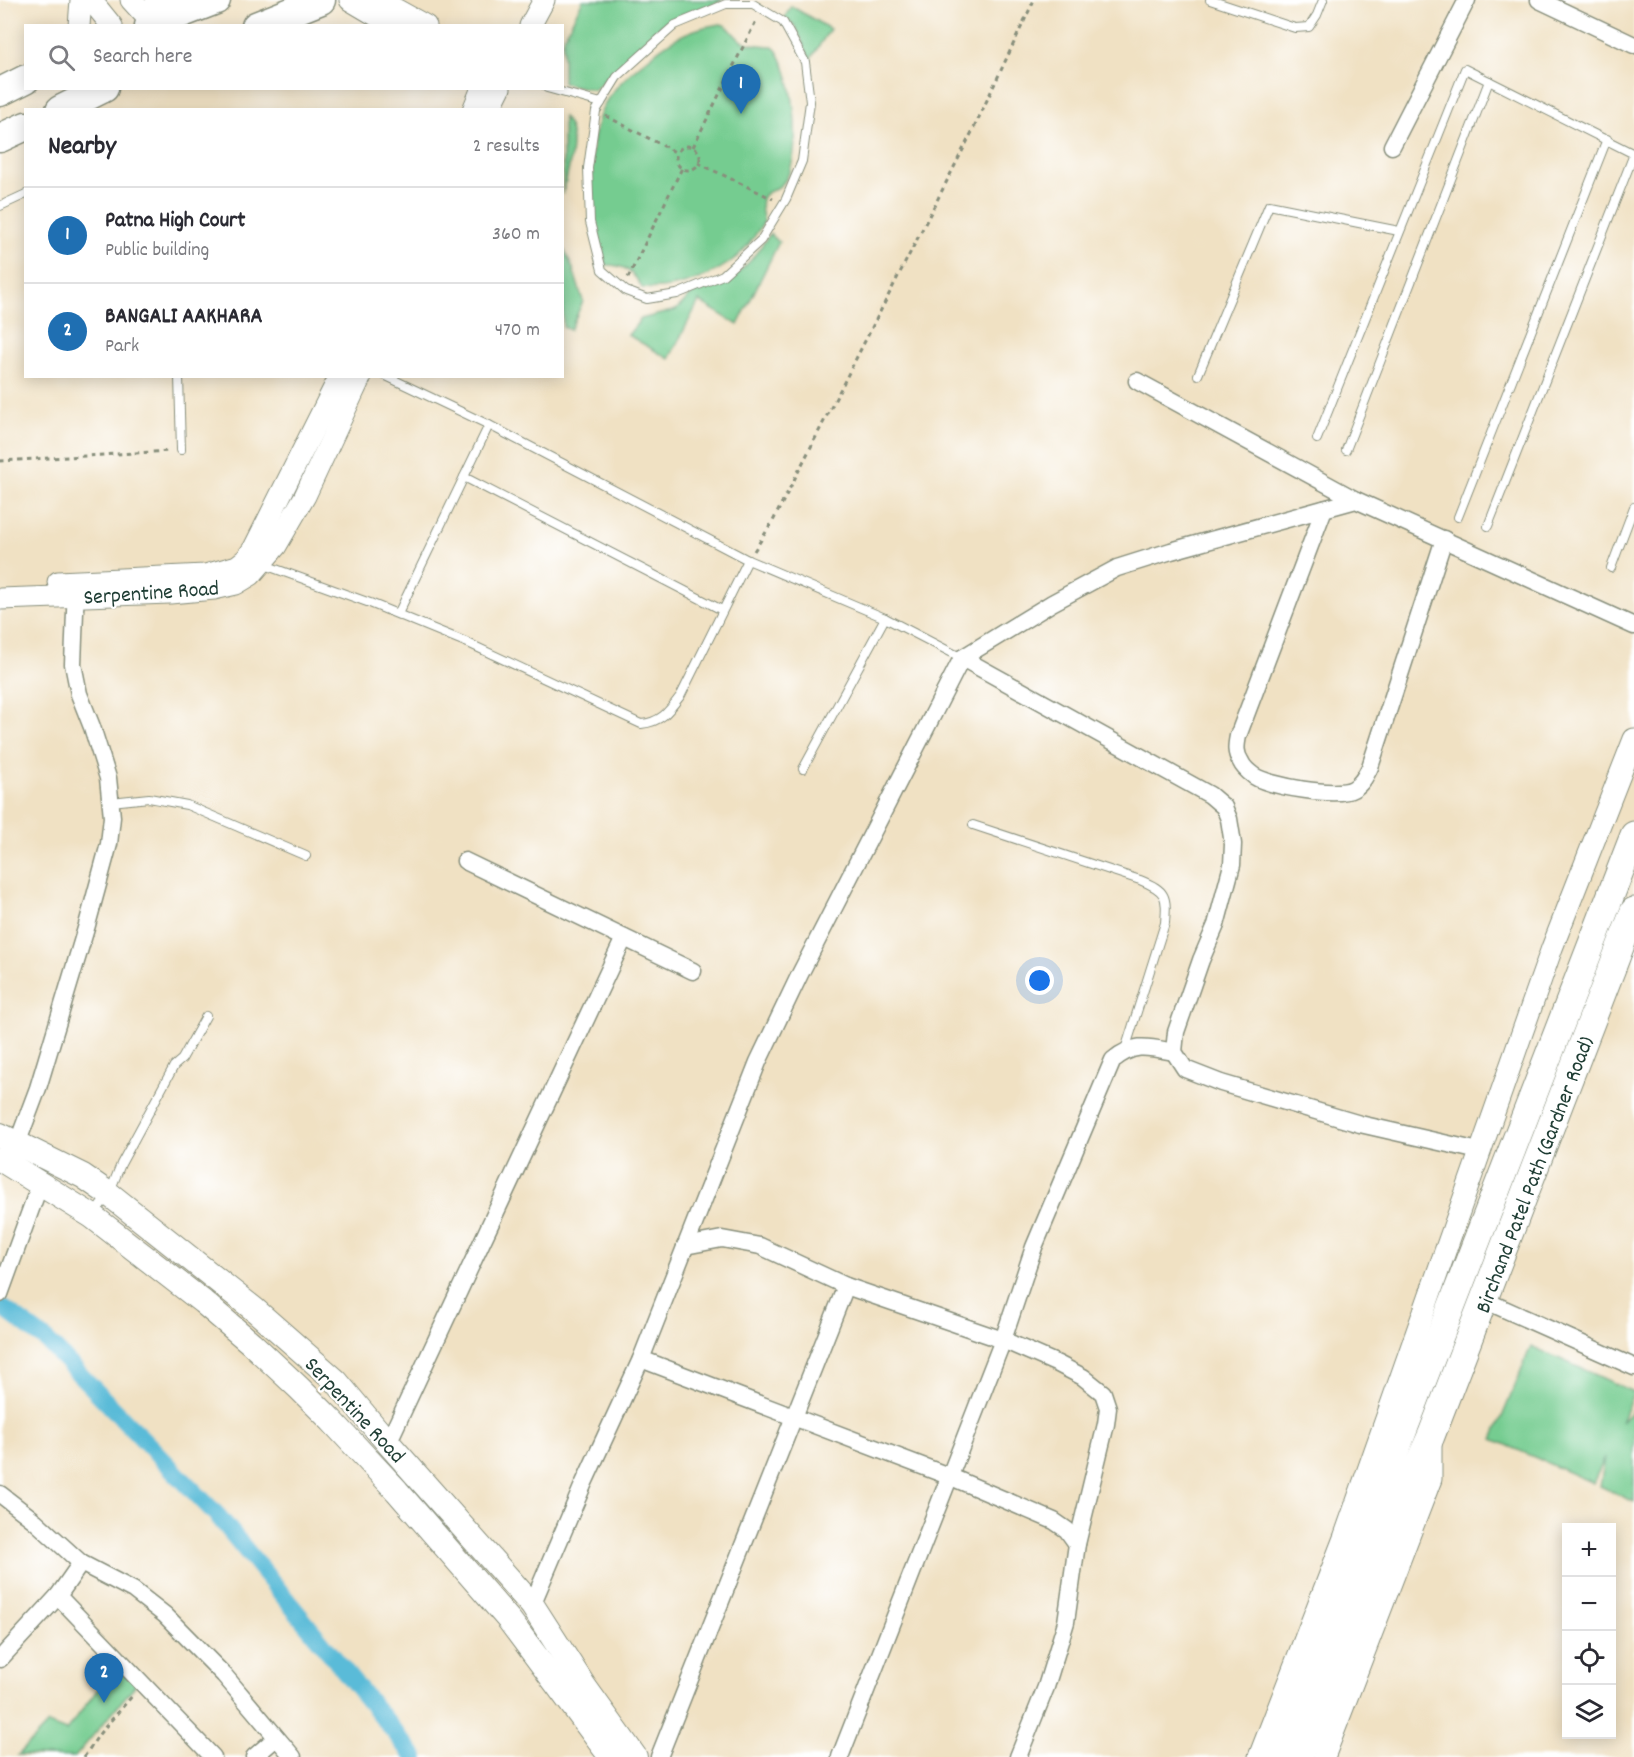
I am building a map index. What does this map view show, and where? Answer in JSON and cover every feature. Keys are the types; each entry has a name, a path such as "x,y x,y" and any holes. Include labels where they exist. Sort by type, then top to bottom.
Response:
{"highway":[{"path":"261,24 321,0"},
{"path":"153,16 212,2"},
{"path":"0,92 24,80"},
{"path":"64,108 100,90"},
{"path":"0,138 24,127"}],"main road":[{"name":"Birchand Patel Path (Gardner Road)","path":"1373,1541 1507,1162 1634,835"},
{"name":"Birchand Patel Path (Gardner Road)","path":"1373,1541 1431,1436 1634,911"},
{"path":"5,1144 40,1184 92,1216 236,1330 332,1421 445,1545 509,1620 611,1757"},
{"name":"Serpentine Road","path":"5,1144 83,1176 109,1194 255,1310 336,1381 532,1605 584,1686 635,1757"},
{"path":"161,1270 177,1248"},
{"path":"236,1330 255,1310"},
{"path":"1277,1757 1373,1541"},
{"path":"1299,1757 1373,1541"}],"street":[{"path":"79,24 81,0"},
{"path":"91,0 110,24"},
{"path":"131,0 153,16"},
{"path":"350,0 391,24"},
{"path":"379,0 422,24"},
{"path":"531,24 544,0"},
{"path":"1392,146 1467,0"},
{"path":"1539,0 1634,45"},
{"path":"475,108 481,90"},
{"path":"490,108 499,90"},
{"path":"240,572 339,378"},
{"name":"Serpentine Road","path":"0,599 76,589 170,593 214,589 236,584 240,572 262,564 276,546 305,496 360,378"},
{"path":"1137,381 1356,500 1634,626"},
{"path":"532,1605 583,1485 641,1359 743,1097 763,1052 800,974 962,658 1052,603 1117,568 1356,500"},
{"path":"1324,509 1238,736 1235,750 1241,763 1254,776 1270,781 1324,793 1341,793 1353,789 1362,781 1370,767 1444,540"},
{"path":"0,585 76,589 73,664 79,694 108,778 112,817 109,844 96,892 38,1088 5,1144"},
{"path":"962,658 1210,795 1224,807 1229,819 1233,844 1232,865 1216,925 1180,1014 1174,1052 1185,1069 1221,1083 1360,1124 1479,1151 1507,1162"},
{"path":"1259,1757 1344,1538 1552,948 1634,739"},
{"path":"465,861 693,971"},
{"path":"388,1443 624,938"},
{"path":"840,1757 951,1477 1003,1340 1034,1247 1091,1107 1113,1060 1125,1050 1148,1047 1174,1052"},
{"path":"1,1292 40,1184"},
{"path":"685,1246 722,1239 750,1244 788,1257 846,1286 1003,1340 1083,1377 1103,1393 1108,1408 1106,1424 1077,1544 1066,1622 1049,1676 1018,1757"},
{"path":"659,1757 846,1286"},
{"path":"1485,1300 1634,1367"},
{"path":"641,1359 951,1477 1054,1521 1067,1530 1077,1544"},
{"path":"1324,1757 1431,1479 1431,1436"},
{"path":"0,1494 35,1521 81,1563 133,1590 165,1615 224,1675 293,1757"},
{"path":"0,1659 58,1596 81,1563"},
{"path":"58,1596 213,1757"},
{"path":"254,1757 276,1738"}],"lane":[{"path":"1210,0 1295,28 1308,27 1317,15 1323,0"},
{"path":"726,4 753,4 783,22 805,62 810,102 802,161 783,204 761,240 723,275 677,294 647,299 626,291 602,270 590,222 588,168 599,107 617,78 675,25 726,4"},
{"path":"1317,439 1466,69 1607,139 1634,154 1488,526"},
{"path":"1346,450 1489,81"},
{"path":"552,90 599,107"},
{"path":"1458,517 1607,139"},
{"path":"0,206 24,195"},
{"path":"1198,375 1269,205 1399,231"},
{"path":"179,378 181,450"},
{"path":"390,378 489,425 748,560 885,618 962,658"},
{"path":"398,614 489,425"},
{"path":"464,477 722,610"},
{"path":"1611,568 1634,507"},
{"path":"262,564 398,614 499,656 641,723 654,723 666,715 681,695 748,560"},
{"path":"803,769 885,618"},
{"path":"111,802 149,798 187,806 306,856"},
{"path":"973,825 1140,880 1163,892 1166,905 1165,923 1125,1050"},
{"path":"92,1216 109,1194 121,1164 174,1066 182,1059 206,1016"}],"path":[{"path":"748,560 773,521 968,140 1034,0"},
{"path":"693,147 762,10"},
{"path":"599,107 677,153"},
{"path":"684,147 693,147 699,156 698,163 690,170 682,168 677,161 677,153 684,147"},
{"path":"698,163 783,204"},
{"path":"623,288 682,168"},
{"path":"0,461 181,450"},
{"path":"84,1757 100,1733 142,1684"}],"green space":[{"path":"583,0 723,0 681,15 659,27 594,90 564,83 564,37"},
{"path":"791,6 830,29 810,60 796,27 785,17"},
{"path":"721,24 728,27 744,42 773,46 781,57 787,73 794,111 794,150 791,166 781,185 763,196 764,222 738,256 728,264 693,281 667,287 642,288 628,270 606,265 596,235 590,188 592,154 598,122 603,108 614,91 629,74 660,49 693,31"},
{"path":"564,119 571,134 570,165 564,190"},
{"path":"770,234 779,242 738,325 699,301 669,359 628,335 641,319 676,310 694,292 729,279 739,272"},
{"path":"564,249 583,301 570,330 564,327"},
{"path":"1531,1346 1634,1392 1621,1422 1634,1409 1634,1502 1600,1486 1605,1458 1593,1483 1493,1439"},
{"path":"117,1664 138,1682 75,1757 18,1755 48,1724 66,1731"}],"waterway":[{"path":"0,1306 45,1339 218,1516 415,1757"}],"place":[{"name":"Patna High Court","path":"741,114"},
{"name":"BANGALI AAKHARA","path":"104,1703"}]}
